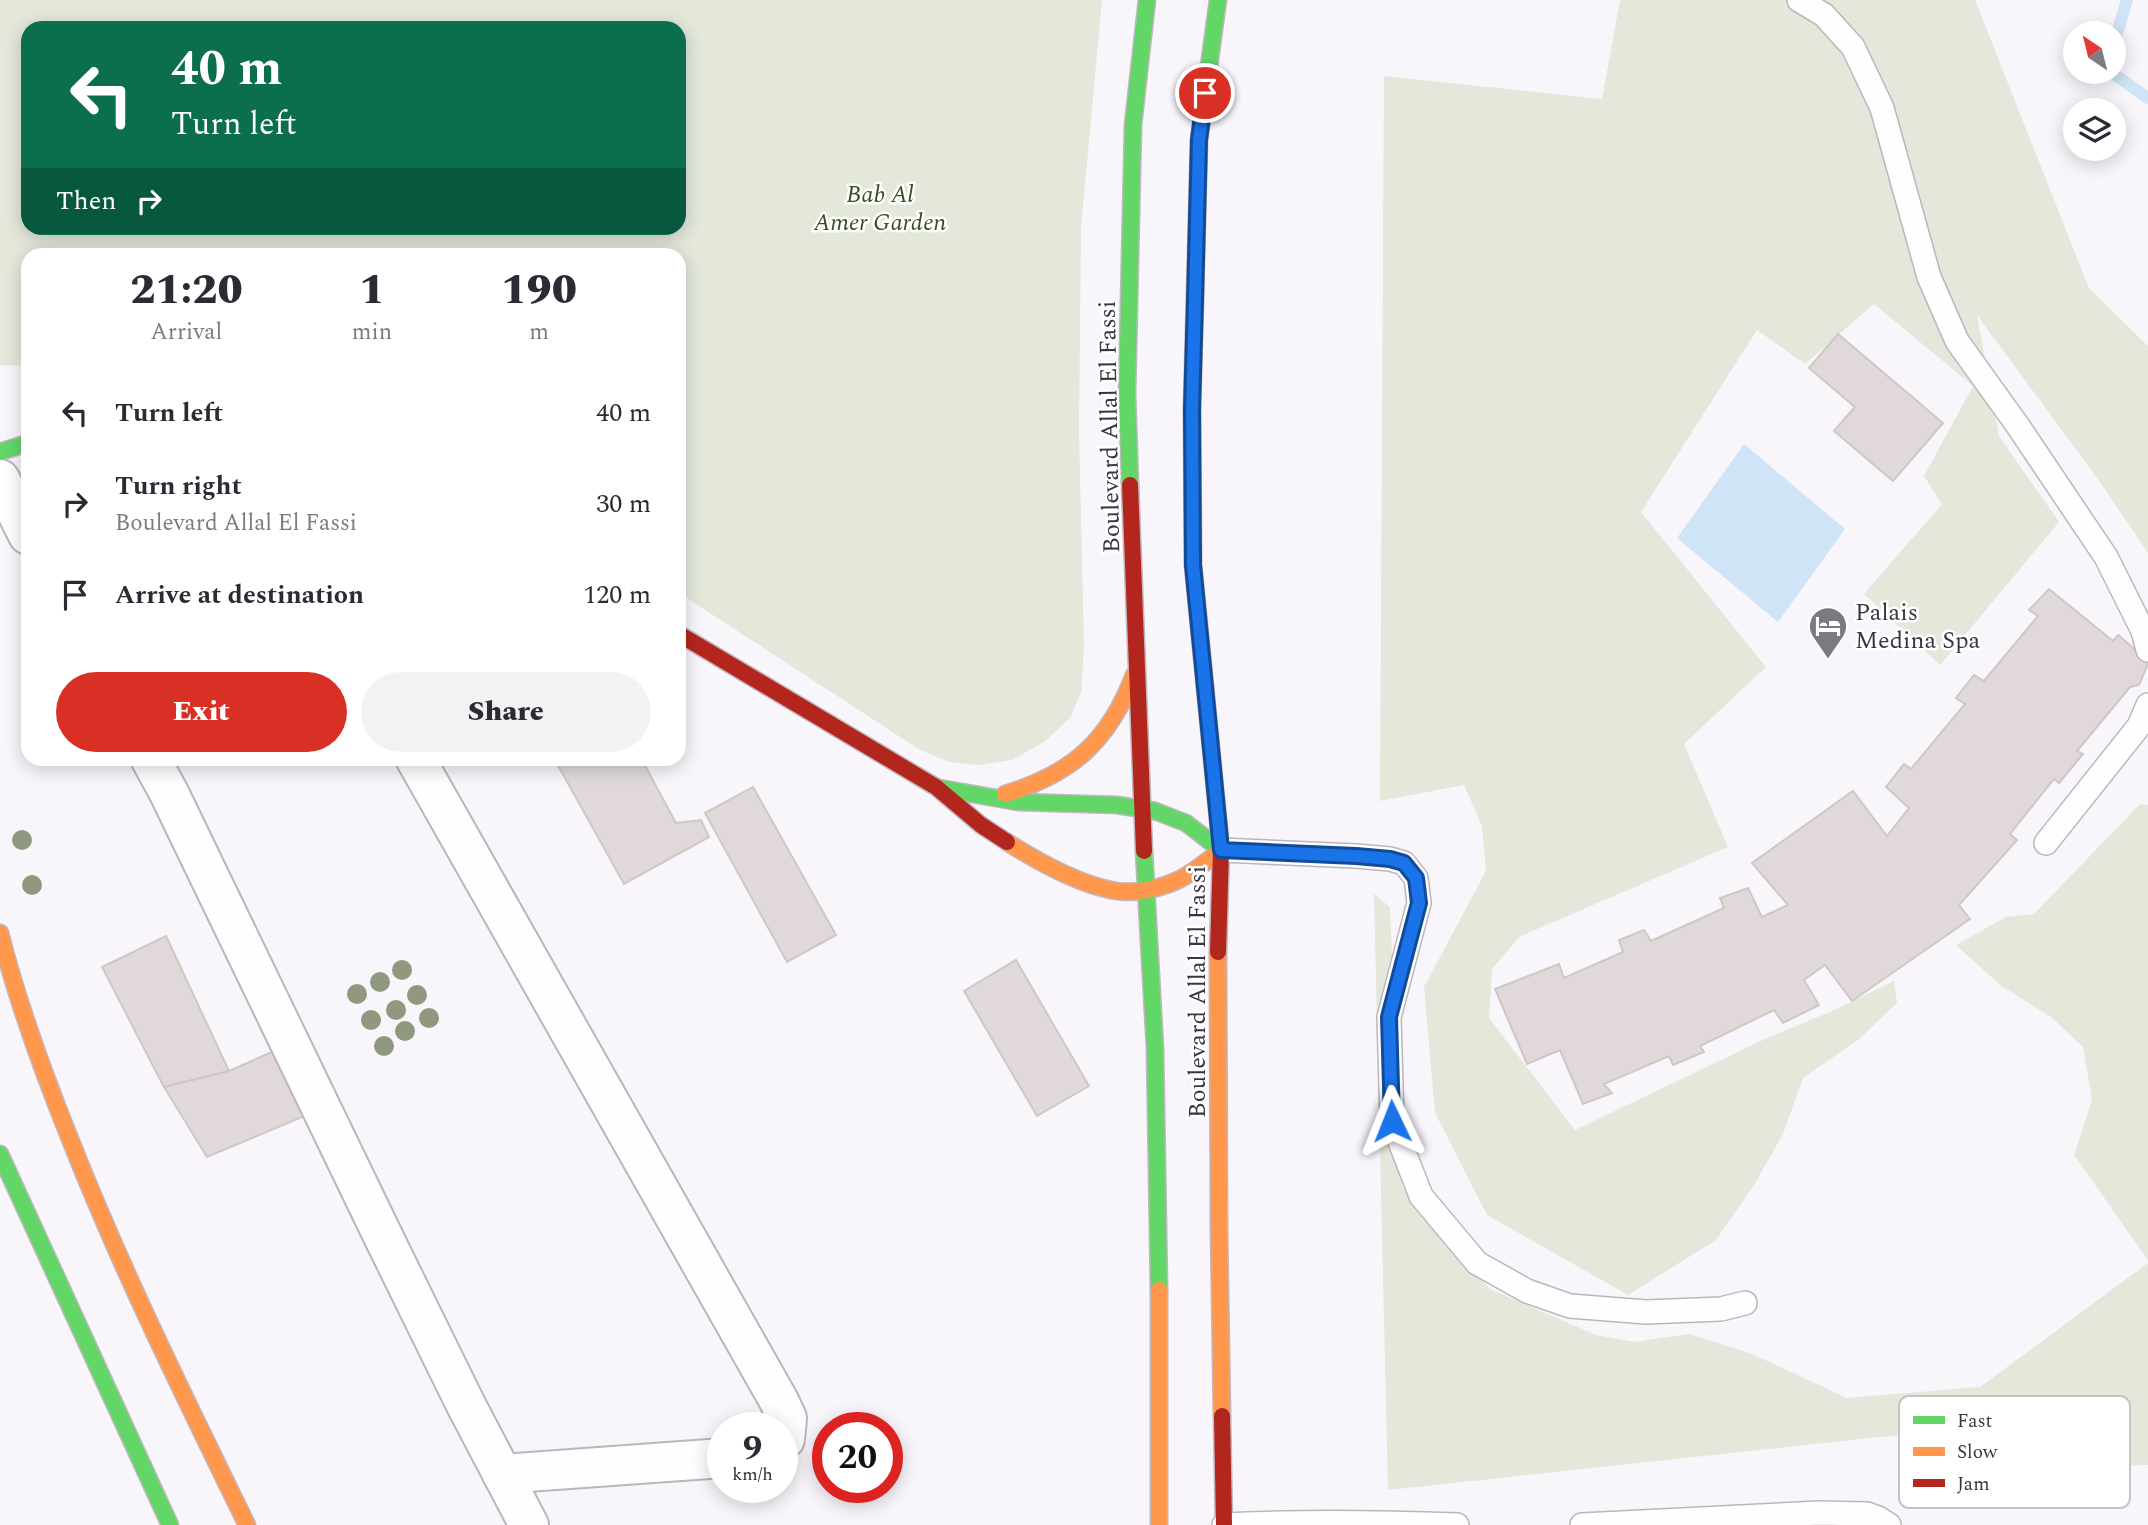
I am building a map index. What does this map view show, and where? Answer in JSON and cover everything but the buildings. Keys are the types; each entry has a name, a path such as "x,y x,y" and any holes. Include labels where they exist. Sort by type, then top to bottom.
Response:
{"main road":[{"name":"Boulevard Allal El Fassi","path":"1147,0 1133,125 1127,394 1145,890 1151,959 1160,1266 1159,1525"},
{"name":"Boulevard Allal El Fassi","path":"1218,0 1199,140 1192,409 1193,565 1221,850 1218,956 1219,1202 1224,1525"},
{"path":"0,452 21,445"},
{"path":"686,638 936,787 981,825 1031,857 1079,879 1113,891 1145,890 1176,881 1221,850 1174,816 1142,808 1018,802 936,787"},
{"path":"993,797 1027,789 1059,774 1082,757 1110,727 1127,696 1137,663"},
{"path":"0,933 43,1069 85,1179 247,1525"},
{"path":"0,1154 170,1525"}],"street":[{"path":"0,479 21,521"},
{"path":"153,766 169,793 388,1246 529,1525"},
{"path":"419,766 784,1412"},
{"path":"502,1474 707,1459"}],"lane":[{"path":"1800,0 1824,15 1853,47 1882,108 1929,277 1957,341 2106,557 2143,631 2148,650"},
{"path":"2046,843 2139,726 2148,705"},
{"path":"1221,850 1390,859 1404,863 1416,878 1419,903 1389,1017 1392,1121 1422,1196 1477,1263 1527,1291 1570,1306 1646,1312 1721,1309 1745,1303"},
{"path":"1582,1525 1819,1513 1867,1514 1889,1525"},
{"path":"1224,1525 1275,1522 1403,1522 1457,1525"}],"green space":[{"name":"Bab Al Amer Garden","path":"0,0 1102,0 1081,228 1079,432 1084,647 1081,693 1070,718 1044,742 1012,760 978,765 949,762 920,750 686,598 686,248 21,248 21,366 0,365"},
{"path":"1620,0 1975,0 2089,288 2148,346 2148,553 2100,482 1977,315 1999,436 2059,522 1940,665 1864,594 1942,504 1924,476 1973,386 1874,304 1805,364 1757,330 1641,512 1766,667 1684,744 1728,847 1519,937 1492,969 1489,1018 1575,1130 1767,1038 1894,981 1897,1003 1858,1040 1803,1078 1783,1134 1754,1185 1716,1240 1628,1295 1487,1215 1435,1113 1424,987 1486,871 1482,826 1464,785 1380,801 1384,76 1602,99"},
{"path":"2140,804 2148,805 2148,1260 2074,1155 2092,1100 2083,1047 2051,1017 2000,985 1956,945 2006,917 2034,914"},
{"path":"1374,894 1390,907 1402,1187 1490,1289 1596,1335 1634,1342 1689,1334 1750,1353 1847,1398 1980,1387 2148,1263 2148,1465 2130,1466 2130,1396 1899,1396 1899,1435 1388,1490"}],"water":[{"path":"1744,444 1845,529 1778,622 1677,538"}],"waterway":[{"path":"2121,21 2127,0"},
{"path":"2126,83 2148,98"}],"traffic: fast":[{"path":"1130,485 1127,394 1133,125 1147,0"},
{"path":"1205,687 1193,565 1192,409 1199,140 1218,0"},
{"path":"0,452 21,445"},
{"path":"939,788 1018,802 1117,805 1155,811 1186,823 1221,850"},
{"path":"1144,851 1155,1048 1159,1290"},
{"path":"0,1154 170,1525"}],"traffic: slow":[{"path":"1005,794 1050,776 1085,752 1113,719 1134,675"},
{"path":"1007,842 1071,877 1098,887 1127,892 1153,889 1176,881 1221,850"},
{"path":"0,933 32,1037 90,1188 155,1334 247,1525"},
{"path":"1218,952 1222,1416"},
{"path":"1159,1290 1159,1525"}],"traffic: jam":[{"path":"1130,485 1144,851"},
{"path":"686,638 936,787 981,825 1007,842"},
{"path":"1205,687 1221,850 1218,952"},
{"path":"1222,1416 1224,1525"}],"place":[{"name":"Palais Medina Spa","path":"1828,660"}],"route":[{"path":"1205,93 1199,140 1192,409 1193,565 1221,850 1390,859 1404,863 1416,878 1419,903 1389,1017 1392,1121"}]}
